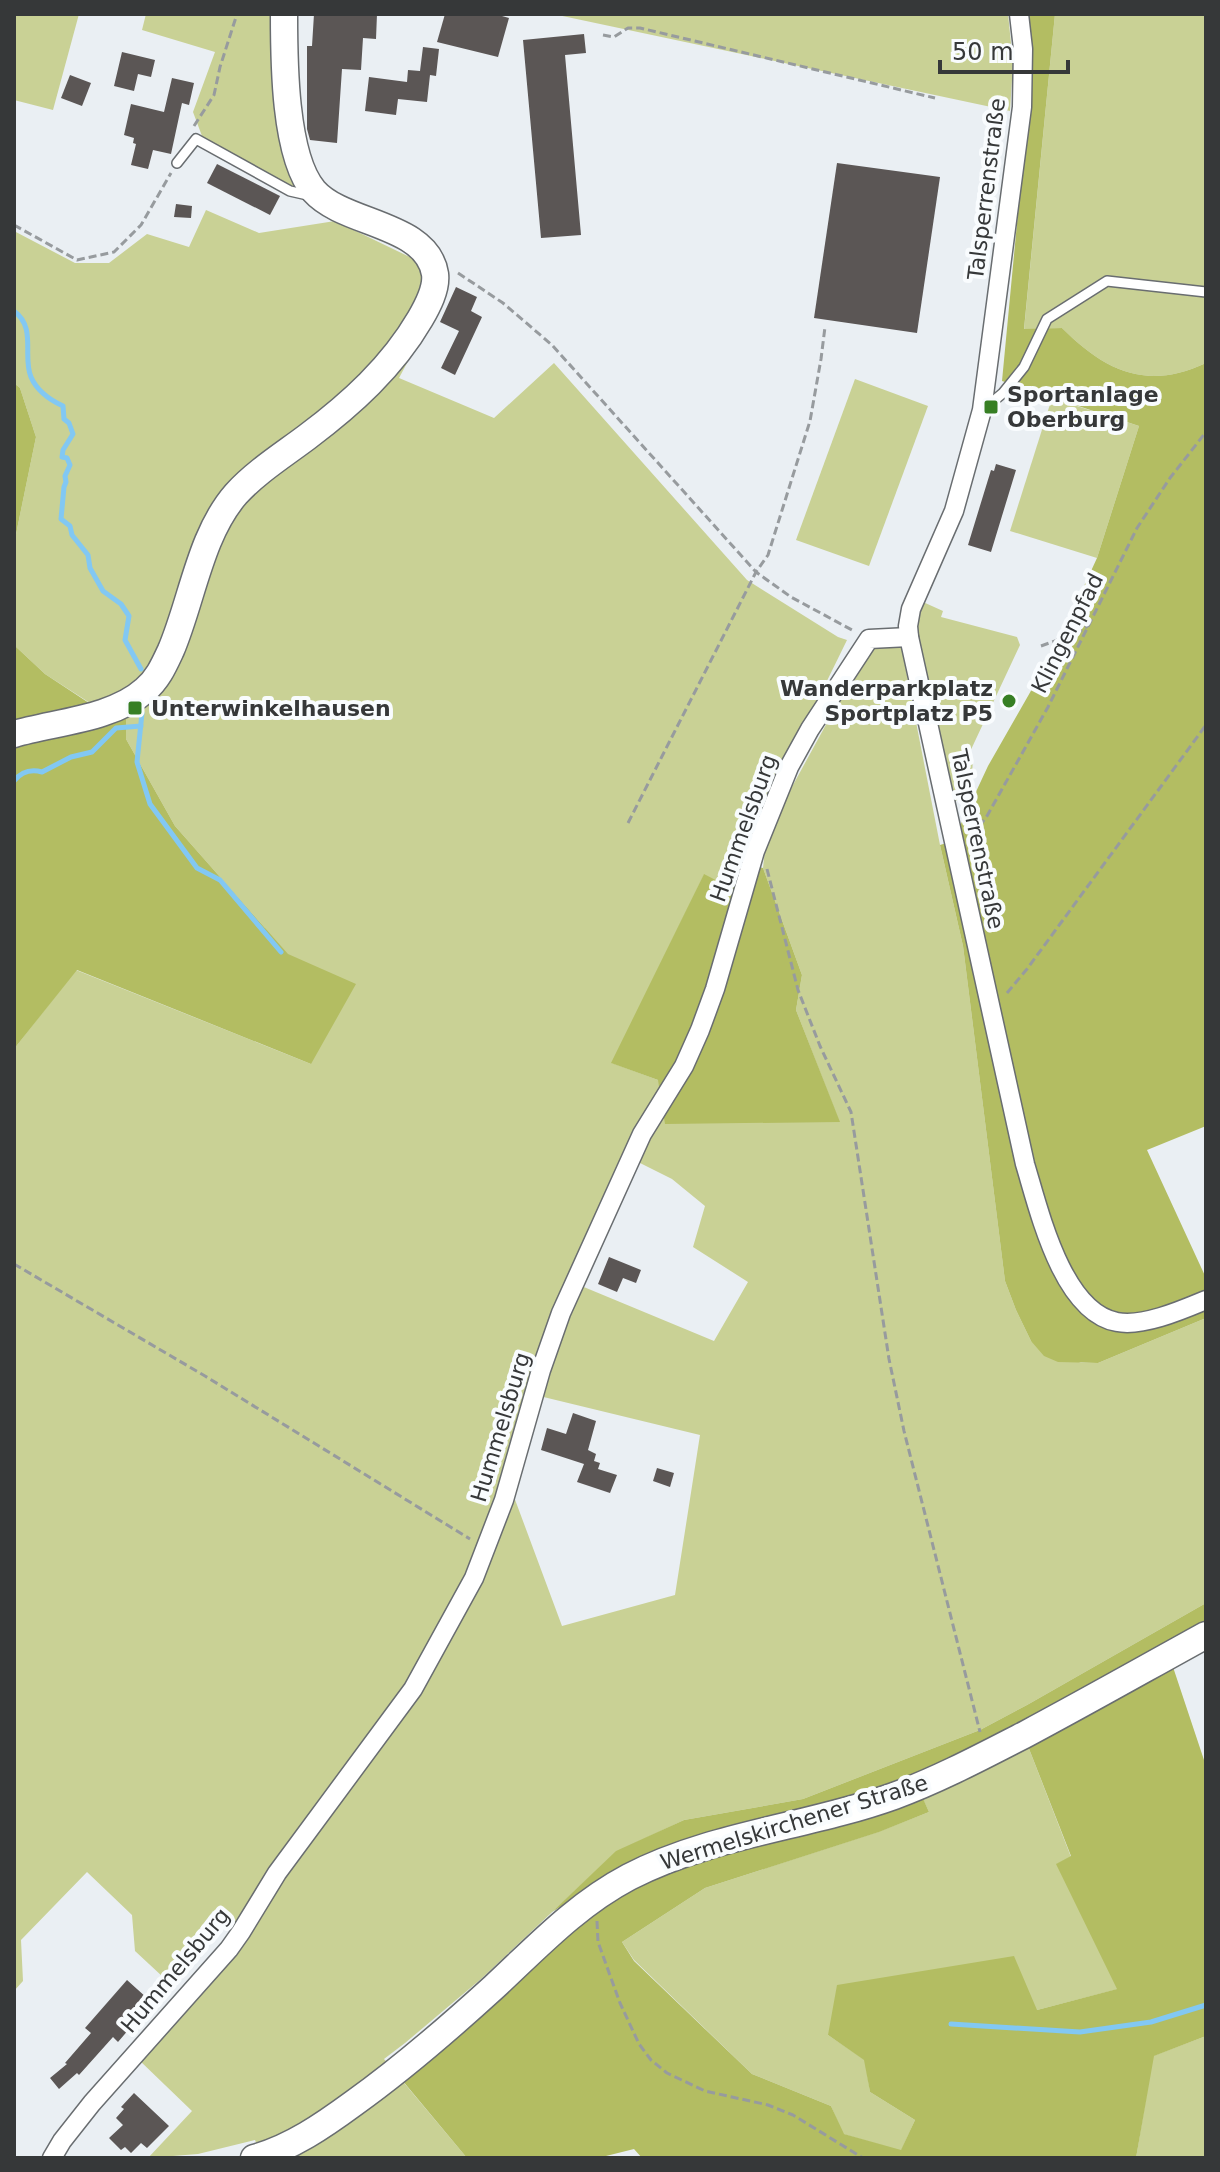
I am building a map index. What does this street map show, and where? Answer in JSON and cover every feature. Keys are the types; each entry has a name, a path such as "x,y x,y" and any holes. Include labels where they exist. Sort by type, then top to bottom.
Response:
{"main road":[{"path":"14,734 123,705 155,681 176,638 210,538 223,512 251,480 347,406 382,372 427,307 435,273 427,255 406,237 357,217 320,197 304,175 295,144 285,78 284,14"},
{"name":"Wermelskirchener Straße","path":"254,2158 300,2138 366,2094 447,2029 549,1933 629,1877 715,1844 882,1800 928,1782 985,1755 1206,1635"}],"street":[{"name":"Talsperrenstraße","path":"1019,14 1023,49 1022,107 982,410 954,511 914,602 908,626 909,637 1025,1164 1065,1275 1079,1297 1098,1314 1113,1321 1142,1321 1206,1300"},
{"path":"869,639 909,637"},
{"name":"Hummelsburg","path":"52,2158 92,2103 215,1967 241,1932 277,1873 413,1689 474,1578 504,1500 541,1370 561,1313 642,1134 684,1066 700,1030 755,851 782,783 800,746 869,639"}],"lane":[{"path":"177,163 196,139 290,191 320,197"},
{"path":"982,410 1014,381 1047,319 1107,281 1206,292"}],"path":[{"path":"194,126 214,95 237,14"},
{"path":"603,35 614,37 628,28 640,28 935,98"},
{"path":"14,225 77,260 114,252 141,225 177,163"},
{"path":"427,255 503,303 552,345 756,572 791,597 869,639"},
{"path":"628,823 756,572 768,555 810,421 825,327"},
{"name":"Klingenpfad","path":"953,841 968,835 987,816 1048,707 1143,518 1206,432"},
{"path":"1041,646 1079,632 1090,624"},
{"path":"991,1011 1027,969 1206,725"},
{"path":"755,851 768,870 798,990 851,1112 889,1359 904,1431 985,1755"},
{"path":"14,1264 205,1376 487,1549"},
{"path":"602,1893 597,1921 598,1942 626,2018 651,2060 684,2082 705,2091 768,2105 793,2115 863,2158"}],"green space":[{"path":"14,14 79,14 53,110 14,100"},
{"path":"146,14 278,14 307,194 256,169 202,136 193,112 215,52 142,30"},
{"path":"553,14 1008,14 1013,63 1010,111"},
{"path":"1025,14 1055,14 1024,329 1062,328 1094,356 1128,372 1146,376 1185,371 1206,363 1206,1126 1147,1150 1206,1278 1206,1318 1098,1363 1058,1362 1044,1356 1031,1341 1005,1281 963,946 940,845 953,841 988,766 1056,647 1097,558 1139,426 1002,381 1028,108"},
{"path":"1055,14 1206,14 1206,363 1185,371 1146,376 1128,372 1094,356 1062,328 1024,330"},
{"path":"206,210 259,233 335,221 445,274 429,322 399,378 494,418 554,363 747,580 847,640 777,783 745,863 731,888 704,875 612,1063 658,1080 839,1121 796,1010 802,975 763,868 766,840 846,688 878,642 901,645 963,946 1005,1281 1016,1310 1031,1341 1081,1363 1098,1363 1206,1318 1206,1603 980,1730 803,1799 684,1820 616,1852 481,1979 384,2059 467,2158 262,2158 255,2140 198,2154 148,2158 192,2111 138,2059 235,1934 213,1911 163,1977 135,1951 132,1915 87,1872 21,1940 23,1981 14,1991 14,1049 76,970 311,1064 270,977 265,928 175,826 126,739 126,694 90,703 45,674 14,645 14,544 36,437 20,388 14,383 14,231 75,263 109,263 147,234 189,247","holes":["624,1155 672,1179 705,1206 693,1247 748,1282 714,1341 579,1285","527,1393 700,1435 675,1595 562,1626 504,1470"]},
{"path":"855,379 928,406 869,566 796,540"},
{"path":"14,383 20,388 36,437 14,544"},
{"path":"1052,398 1139,426 1097,558 1010,531"},
{"path":"923,602 943,611 941,617 1017,637 1020,645 968,756 973,758 972,776 956,801 952,799 917,636"},
{"path":"14,645 45,674 89,703 126,693 126,739 175,826 288,954 356,984 311,1064 77,970 14,1049"},
{"path":"745,863 763,868 802,975 796,1010 840,1122 665,1124 658,1080 611,1063 704,874 731,888"},
{"path":"1206,1603 1206,1626 1073,1700 913,1778 792,1812 625,1865 552,1912 616,1851 684,1820 803,1799 980,1730"},
{"path":"1172,1664 1206,1766 1206,2036 1154,2056 1136,2158 642,2158 634,2149 598,2158 467,2158 402,2080 555,1941 634,1882 921,1794 929,1812 879,1832 705,1888 622,1942 634,1961 752,2074 831,2106 844,2134 901,2150 915,2120 870,2092 864,2060 828,2035 837,1985 1014,1956 1037,2010 1117,1989 1056,1864 1071,1856 1026,1741"},
{"path":"1026,1741 1071,1857 1057,1864 1118,1989 1037,2010 828,2035 865,2060 870,2092 915,2120 901,2151 843,2134 831,2106 752,2074 634,1960 622,1942 705,1888 878,1832 929,1812 921,1795"},
{"path":"1206,2036 1206,2158 1136,2158 1153,2056"}],"building":[{"path":"314,14 377,14 376,39 363,38 361,70 342,69 337,143 310,140 307,129 307,46 312,46"},
{"path":"445,14 495,14 509,18 498,57 437,42"},
{"path":"584,34 586,53 565,55 581,235 541,238 523,40"},
{"path":"423,47 439,49 436,76 430,75 427,102 398,99 396,115 365,111 369,77 407,82 408,70 420,71"},
{"path":"122,52 155,60 151,77 138,74 134,91 114,86"},
{"path":"70,75 91,83 82,106 61,98"},
{"path":"172,78 194,83 189,105 182,103 171,154 153,150 148,169 131,165 136,144 133,143 134,138 124,135 131,104 164,112"},
{"path":"837,163 940,177 917,333 814,318"},
{"path":"217,164 280,196 270,215 207,183"},
{"path":"176,204 192,206 191,218 174,217"},
{"path":"456,287 477,297 471,311 482,317 455,375 441,368 459,331 440,322"},
{"path":"996,464 1016,470 991,552 968,545 991,470 994,471"},
{"path":"609,1257 641,1270 636,1283 623,1278 617,1292 598,1284"},
{"path":"573,1413 596,1421 588,1450 596,1454 594,1461 600,1463 598,1469 617,1475 610,1493 577,1482 584,1464 541,1450 547,1428 566,1434"},
{"path":"657,1468 674,1473 670,1487 653,1481"},
{"path":"127,1980 147,1998 131,2017 136,2021 118,2042 113,2037 79,2075 77,2073 59,2089 50,2078 67,2064 91,2033 85,2028"},
{"path":"134,2093 169,2126 147,2148 141,2143 131,2153 125,2147 121,2150 109,2138 123,2125 116,2118"}],"waterway":[{"path":"14,311 25,326 31,377 44,394 63,406 64,419 73,434 62,457 67,458 70,465 65,476 61,519 70,526 72,535 88,555 90,568 103,591 121,604 129,616 125,640 141,669"},
{"path":"142,713 137,762 150,804 197,868 220,880 281,952"},
{"path":"14,781 27,772 42,772 71,757 92,752 116,728 141,726"},
{"path":"951,2024 1080,2032 1151,2022 1206,2005"}],"place":[{"name":"Sportanlage Oberburg","path":"991,407"},
{"name":"Wanderparkplatz Sportplatz P5","path":"1009,701"},
{"name":"Unterwinkelhausen","path":"135,708"}]}
